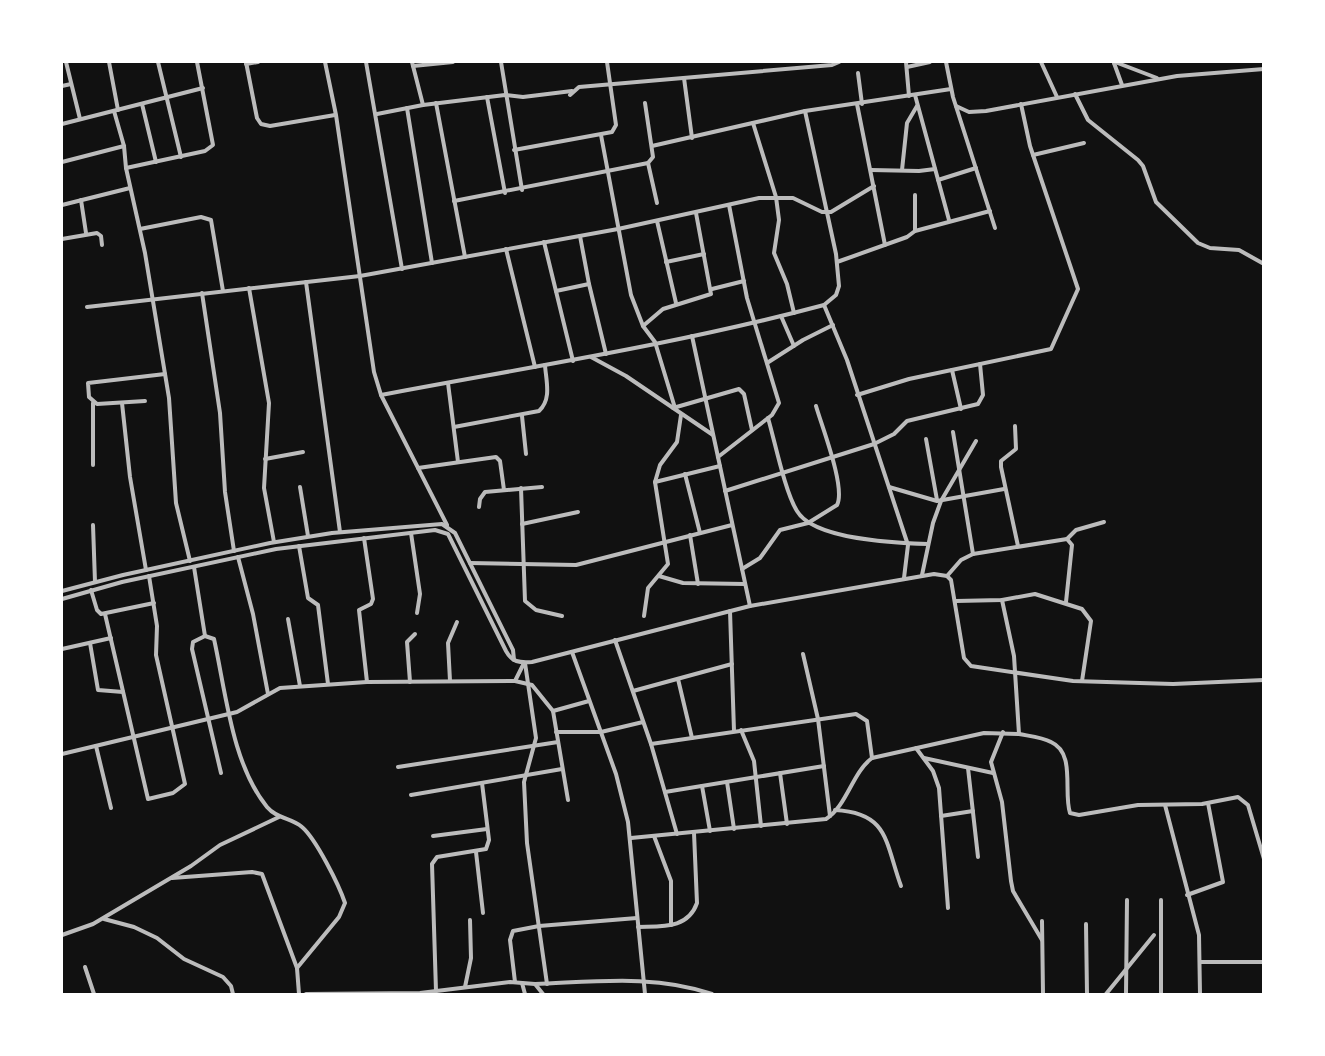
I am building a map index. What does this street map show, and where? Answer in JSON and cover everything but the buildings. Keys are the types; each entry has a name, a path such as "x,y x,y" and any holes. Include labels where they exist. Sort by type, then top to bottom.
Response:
{"street":[{"path":"66,62 80,119"},
{"path":"109,62 126,168 153,300 173,431 176,503 190,561"},
{"path":"158,62 181,156"},
{"path":"126,168 205,151 213,145 197,62"},
{"path":"258,62 246,63 257,118 261,124 270,126 336,116"},
{"path":"325,62 336,116 374,372 381,395 447,525 454,533 470,563 513,650 514,661"},
{"path":"366,62 377,114 402,269"},
{"path":"423,105 413,64 453,62"},
{"path":"501,62 522,190"},
{"path":"514,150 601,135 615,129 607,62"},
{"path":"377,114 423,105 487,97 505,95 523,98 571,93 579,87 832,65 839,62"},
{"path":"906,62 909,96"},
{"path":"906,67 930,62"},
{"path":"946,62 956,106 995,228"},
{"path":"1041,62 1058,97"},
{"path":"1114,62 1159,79"},
{"path":"1114,62 1122,85"},
{"path":"956,106 974,112 1159,79 1222,70 1263,69"},
{"path":"858,73 859,104 885,245"},
{"path":"684,78 692,138"},
{"path":"62,86 71,84"},
{"path":"62,124 202,88"},
{"path":"652,146 805,111 951,88"},
{"path":"1075,93 1088,120 1143,166 1156,201 1183,230 1204,247 1231,248 1263,264"},
{"path":"915,95 950,220"},
{"path":"487,97 505,193"},
{"path":"436,103 465,257"},
{"path":"454,201 522,190 648,163 653,157 645,103"},
{"path":"142,104 156,162"},
{"path":"857,395 952,370 1051,349 1078,289 1033,155 1021,104"},
{"path":"902,170 907,123 918,105"},
{"path":"406,108 432,263"},
{"path":"381,395 573,361 655,342 755,324 824,304 836,294 839,286 837,262 805,111"},
{"path":"753,123 776,197 779,220 774,253 787,284 794,313"},
{"path":"601,135 631,295 643,326 655,342 673,408"},
{"path":"1033,155 1084,143"},
{"path":"62,162 124,146"},
{"path":"648,163 657,203"},
{"path":"938,180 976,168"},
{"path":"871,170 934,169"},
{"path":"828,213 874,186"},
{"path":"62,205 130,188"},
{"path":"915,195 915,231"},
{"path":"87,307 360,276 618,229 776,197 793,198 828,213"},
{"path":"81,200 86,233"},
{"path":"718,457 768,418 779,403 744,281 729,205"},
{"path":"837,262 885,245 915,231 990,211"},
{"path":"643,326 663,309 676,303 708,296 712,289 696,213"},
{"path":"140,229 201,217 211,220 223,291"},
{"path":"657,221 676,303"},
{"path":"62,238 99,233 102,244"},
{"path":"580,236 588,284 606,354"},
{"path":"544,242 573,361"},
{"path":"506,249 535,367"},
{"path":"666,262 704,254"},
{"path":"712,289 744,281"},
{"path":"306,282 340,532"},
{"path":"556,291 588,284"},
{"path":"249,288 268,403 264,488 274,542"},
{"path":"202,293 220,413 225,492 234,551"},
{"path":"824,304 907,543 904,578"},
{"path":"781,316 794,346"},
{"path":"767,363 833,325"},
{"path":"692,336 750,606"},
{"path":"591,357 626,376 713,436"},
{"path":"725,491 874,444 894,434 907,421 978,404 982,400 980,364"},
{"path":"454,427 539,411 545,406 548,397 545,365"},
{"path":"952,370 961,409"},
{"path":"93,465 93,402 88,390 91,381 165,374"},
{"path":"448,383 458,462"},
{"path":"673,408 735,388 743,391 752,430"},
{"path":"93,402 122,404 145,401"},
{"path":"122,404 129,477 146,570"},
{"path":"741,568 759,558 780,530 808,523 837,505 839,501 838,484 816,406"},
{"path":"522,416 526,454"},
{"path":"644,616 648,588 668,564 655,483 660,465 677,442 681,416"},
{"path":"768,418 796,510 808,523 825,532 867,540 928,544"},
{"path":"1015,426 1017,444 1015,452 1001,461 1004,489 1018,546"},
{"path":"953,432 973,554"},
{"path":"926,439 939,501"},
{"path":"922,575 939,501 976,441"},
{"path":"265,459 303,452"},
{"path":"418,468 496,458 500,460 504,490"},
{"path":"655,483 720,466"},
{"path":"685,474 700,533"},
{"path":"300,487 308,536"},
{"path":"479,507 480,499 486,492 542,487"},
{"path":"889,487 939,501 1004,489"},
{"path":"521,488 525,601 536,610 562,616"},
{"path":"522,524 578,512"},
{"path":"947,576 961,560 973,554 1067,539 1076,530 1104,522"},
{"path":"62,591 146,570 308,536 428,524 447,525"},
{"path":"93,525 95,582"},
{"path":"470,563 576,564 732,525"},
{"path":"62,598 238,557 299,546 435,530 448,534 506,651 514,661 525,663 750,606 922,575 947,576"},
{"path":"411,533 420,594 417,613"},
{"path":"690,535 698,584"},
{"path":"364,538 373,599 371,604 359,610 367,682"},
{"path":"1066,602 1072,545 1067,539"},
{"path":"299,546 308,598 318,605 328,684"},
{"path":"238,557 253,614 268,694"},
{"path":"194,567 205,636"},
{"path":"105,614 148,799 173,793 184,784 156,655 158,626 149,576"},
{"path":"658,576 698,584 745,584"},
{"path":"947,576 956,601 966,663 978,668 1082,681 1173,684 1263,680"},
{"path":"92,590 97,610 105,614 153,603"},
{"path":"956,601 1002,600 1029,594 1066,602 1083,609 1091,621 1082,681"},
{"path":"1002,600 1016,672 1018,734"},
{"path":"729,611 734,731"},
{"path":"288,619 300,686"},
{"path":"450,681 448,643 457,622"},
{"path":"410,682 407,642 415,634"},
{"path":"221,773 192,649 194,642 205,636 214,639 241,766 267,807 279,817 292,821 305,831 345,903 339,917 297,968"},
{"path":"62,650 111,638"},
{"path":"615,640 651,744 677,834"},
{"path":"90,643 98,690 123,692"},
{"path":"572,652 616,774 631,838 645,994"},
{"path":"803,654 818,719 830,816"},
{"path":"515,681 525,663"},
{"path":"525,663 535,720 535,745 525,775 524,790 527,843 547,984"},
{"path":"633,691 732,664"},
{"path":"678,679 692,738"},
{"path":"62,754 231,714 248,708 280,688 367,682 528,682 553,711 568,800"},
{"path":"553,711 590,701"},
{"path":"651,744 861,714 867,721 872,758"},
{"path":"556,732 601,732 643,722"},
{"path":"741,730 749,745 756,778 761,826"},
{"path":"1003,732 992,755 1002,802 1013,891 1042,940"},
{"path":"631,838 788,824 830,816 862,766 872,758 984,733 1003,732 1048,740 1059,747 1066,766 1068,806 1073,815 1138,805 1208,803 1233,798 1244,800 1263,859"},
{"path":"398,767 558,742"},
{"path":"96,746 111,808"},
{"path":"916,748 937,779 948,908"},
{"path":"924,758 994,773"},
{"path":"665,792 824,766"},
{"path":"969,768 978,857"},
{"path":"411,795 562,769"},
{"path":"780,773 788,824"},
{"path":"727,782 734,829"},
{"path":"436,991 432,864 437,857 483,851 488,845 482,783"},
{"path":"702,786 710,831"},
{"path":"1187,895 1223,882 1208,803"},
{"path":"1165,804 1199,935 1200,994"},
{"path":"835,810 862,813 879,825 901,886"},
{"path":"941,816 973,811"},
{"path":"62,935 103,919 220,845 279,817"},
{"path":"433,836 487,829"},
{"path":"638,927 671,925 688,920 697,903 694,833"},
{"path":"654,836 671,881 671,925"},
{"path":"476,852 483,913"},
{"path":"170,878 252,872 262,874 297,968 299,994"},
{"path":"1126,900 1126,994"},
{"path":"1161,900 1161,994"},
{"path":"515,982 511,934 519,929 637,918"},
{"path":"103,919 146,932 183,959 223,977 231,986 233,994"},
{"path":"465,987 472,946 470,920"},
{"path":"1042,921 1043,994"},
{"path":"1086,924 1087,994"},
{"path":"1107,994 1154,935"},
{"path":"1200,962 1263,962"},
{"path":"86,967 94,994"},
{"path":"306,994 436,991 515,982 534,984 644,982 712,994"},
{"path":"522,982 525,994"},
{"path":"534,984 543,994"}]}
